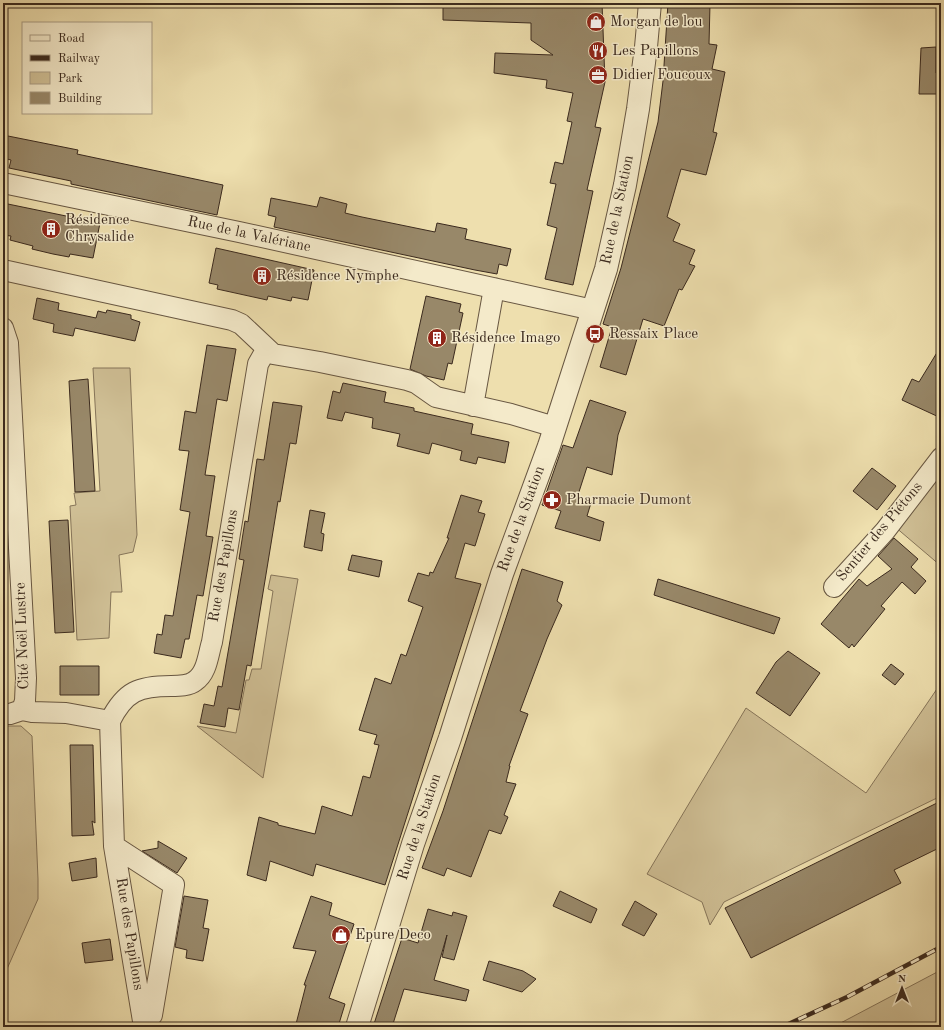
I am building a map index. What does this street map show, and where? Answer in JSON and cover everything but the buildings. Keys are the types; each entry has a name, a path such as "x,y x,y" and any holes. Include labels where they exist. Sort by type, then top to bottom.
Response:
{"street":[{"name":"Rue de la Station","path":"357,1027 414,844 450,738 502,574 555,427 606,269 626,185 646,48 650,3"},
{"name":"Rue de la Valériane","path":"3,183 239,232 593,310"},
{"path":"3,270 232,320 241,324 266,350 273,354 407,380 416,383 436,397 511,414 555,427"},
{"path":"473,406 494,288"},
{"name":"Cité Noël Lustre","path":"3,328 8,343 26,678 25,701 12,712"},
{"name":"Rue des Papillons","path":"143,1024 114,846 110,721 116,709 137,690 146,686 188,684 196,681 206,666 212,642 258,364 266,350"},
{"name":"Sentier des Piétons","path":"834,587 885,531 941,458"},
{"path":"12,712 66,713 110,721"},
{"name":"Rue des Papillons","path":"114,846 174,885 152,1015 143,1024"}],"green space":[{"path":"93,368 130,368 137,535 133,552 119,555 122,592 111,592 109,638 77,640 70,506 76,505 74,493 100,491"},
{"path":"941,465 941,566 894,526"},
{"path":"271,575 298,579 263,778 197,726 236,733 246,680 249,680 252,669 261,669 273,591 268,589"},
{"path":"941,683 941,796 724,902 710,925 702,902 647,874 746,708 866,793"},
{"path":"3,726 21,726 32,736 38,899 3,978"},
{"path":"941,970 941,1027 833,1027"}],"railway":[{"path":"782,1027 847,997 941,947"}],"place":[{"name":"Morgan de lou","path":"596,22"},
{"name":"Les Papillons","path":"598,51"},
{"name":"Didier Foucoux","path":"598,75"},
{"name":"Résidence Chrysalide","path":"51,229"},
{"name":"Résidence Nymphe","path":"262,276"},
{"name":"Ressaix Place","path":"595,334"},
{"name":"Résidence Imago","path":"437,338"},
{"name":"Pharmacie Dumont","path":"552,500"},
{"name":"Epure Deco","path":"341,935"}]}
